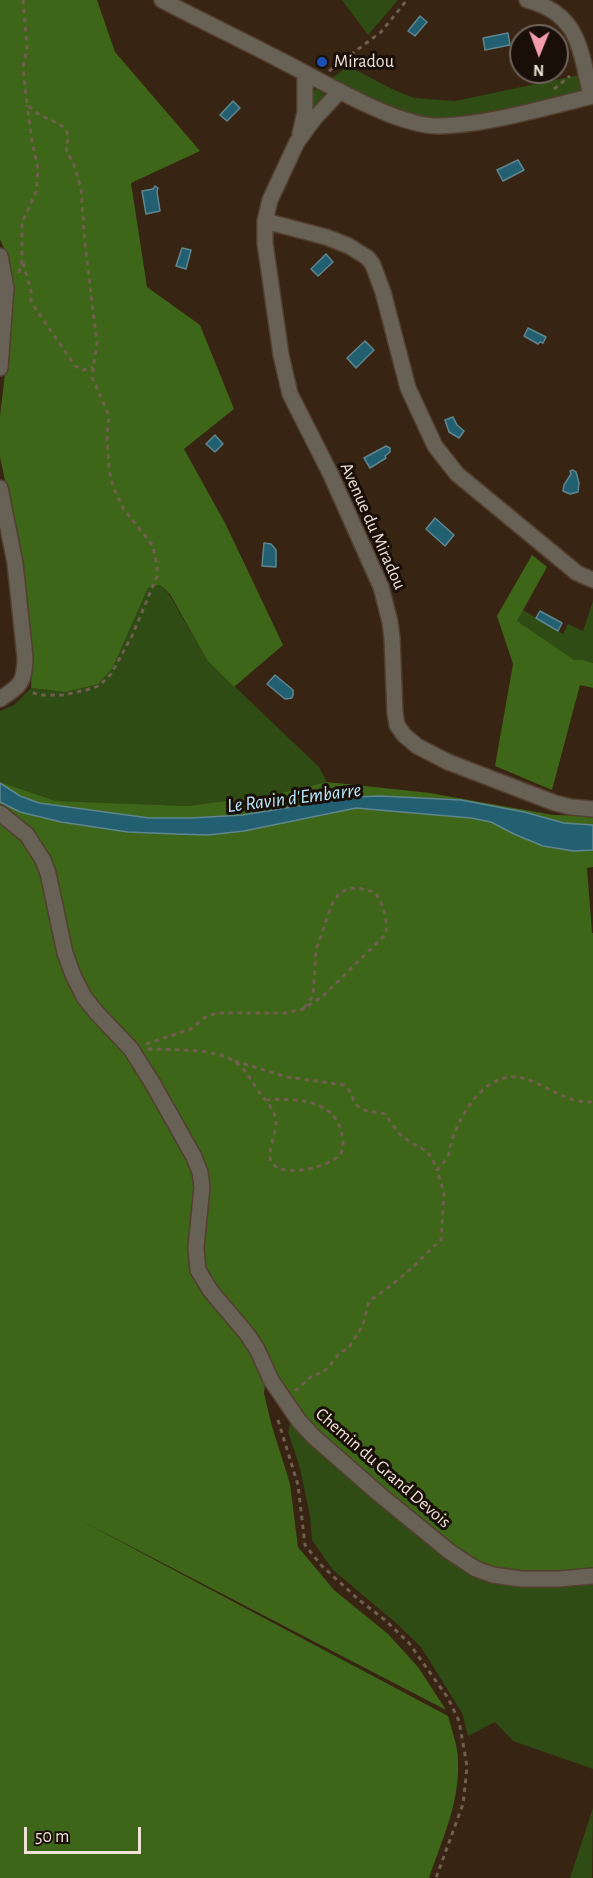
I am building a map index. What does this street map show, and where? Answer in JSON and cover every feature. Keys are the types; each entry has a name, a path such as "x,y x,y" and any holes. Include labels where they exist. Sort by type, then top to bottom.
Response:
{"street":[{"path":"162,0 305,73 322,73 340,91 404,120 440,126 485,121 592,96 573,30 553,10 526,0"},
{"name":"Avenue du Miradou","path":"305,73 305,112 297,142 270,200 265,221 266,252 285,375 297,410 330,473 381,587 392,630 397,725 404,735 417,746 448,762 555,803 571,807 593,808"},
{"name":"Avenue du Miradou","path":"297,142 314,119 340,91"},
{"path":"265,221 326,237 349,246 368,258 374,265 383,292 408,388 435,446 457,474 577,573 593,580"},
{"path":"0,256 6,288 0,368"},
{"path":"0,488 15,562 26,669 19,687 0,699"},
{"name":"Chemin du Grand Devois","path":"0,813 27,835 43,860 48,873 65,953 84,997 130,1049 153,1084 194,1157 200,1172 202,1202 196,1248 198,1270 210,1290 257,1349 282,1406 379,1494 469,1565 493,1575 521,1579 593,1576"}],"path":[{"path":"6,288 18,275 22,261 22,223 36,192 38,168 32,141 23,68 27,47 23,0"},
{"path":"322,73 381,32 407,0"},
{"path":"547,95 575,71 584,69"},
{"path":"19,687 40,695 64,695 94,688 101,684 121,659 156,582 158,567 153,546 123,508 113,487 109,470 109,416 92,377 97,343 81,189 73,160 68,154 67,130 60,123 43,116 27,105"},
{"path":"22,261 31,290 31,302 45,323 75,366 83,370 94,367"},
{"path":"130,1049 191,1029 204,1018 216,1013 285,1013 303,1009 322,996 386,934 387,919 375,892 358,888 339,893 328,914 316,950 313,996 303,1009"},
{"path":"130,1049 200,1052 287,1077 344,1084 351,1090 356,1105 385,1114 399,1133 429,1152 435,1162 444,1193 441,1240 386,1291 369,1301 363,1325 348,1349 340,1352 322,1373 313,1375 290,1395 282,1406 298,1485 305,1545 321,1565 359,1600 386,1620 408,1643 448,1698 459,1721 467,1766 463,1804 436,1878"},
{"path":"234,1061 247,1072 257,1091 267,1100 276,1118 276,1130 270,1153 272,1162 278,1168 309,1169 341,1154 343,1147 341,1129 327,1110 320,1105 306,1101 267,1100"},
{"path":"437,1171 447,1158 455,1131 472,1100 486,1086 501,1079 516,1076 532,1081 559,1096 593,1102"}],"green space":[{"path":"0,0 97,0 115,52 200,151 131,183 147,287 200,325 234,409 184,449 226,525 283,645 234,687 207,660 170,594 160,585 148,588 113,667 98,684 65,692 31,688 33,655 21,556 0,457 0,416 8,348 12,279 8,259 0,239"},
{"path":"342,0 398,0 368,35"},
{"path":"348,66 414,98 455,101 536,84 569,84 569,77 593,72 593,90 471,119 431,119 386,107 331,79"},
{"path":"314,90 322,90 325,98 314,109 311,108 311,94"},
{"path":"532,555 547,567 517,621 574,660 593,663 593,688 580,685 552,790 495,766 513,664 497,616"},
{"path":"160,585 169,594 207,660 319,767 327,782 276,794 188,806 56,801 0,782 0,711 14,705 31,688 65,692 113,667 148,588"},
{"path":"593,601 593,663 583,660 574,661 517,621 523,610 563,634 568,624 583,631"},
{"path":"0,782 56,801 188,806 276,794 327,782 430,793 553,815 593,816 593,867 587,868 593,933 593,1573 502,1574 451,1549 265,1384 264,1393 271,1423 290,1484 298,1547 334,1590 388,1634 418,1667 446,1710 78,1519 448,1716 458,1755 458,1776 449,1821 429,1878 0,1878"},
{"path":"290,1424 441,1554 593,1581 593,1769 513,1741 495,1722 468,1736 462,1713 421,1647 333,1570 312,1540 310,1516 300,1468 288,1432"},
{"path":"593,1808 592,1878 570,1878"}],"water":[{"path":"420,16 427,22 415,36 408,31"},
{"path":"508,33 509,45 485,50 483,38"},
{"path":"233,101 240,108 227,121 220,115"},
{"path":"518,160 524,170 503,181 497,170"},
{"path":"155,186 158,188 160,211 146,214 142,191 153,189"},
{"path":"182,248 191,250 186,269 176,266"},
{"path":"326,254 333,262 318,276 311,269"},
{"path":"528,328 546,337 543,343 538,344 524,336"},
{"path":"365,341 374,350 356,368 347,358"},
{"path":"453,417 464,431 459,438 449,432 445,420"},
{"path":"215,435 223,444 215,452 206,444"},
{"path":"386,446 390,448 390,452 385,456 386,458 370,468 364,458"},
{"path":"570,471 576,472 579,483 578,492 570,494 563,491 571,474"},
{"path":"435,518 454,535 445,546 426,529"},
{"path":"264,543 271,544 276,550 276,567 262,566"},
{"path":"540,611 562,623 558,631 536,618"},
{"path":"275,675 293,690 292,698 285,699 267,684"},
{"path":"0,783 20,796 39,803 149,818 243,815 353,797 461,800 524,812 564,823 593,825 593,850 574,851 543,846 491,822 471,818 356,808 244,831 208,835 128,832 61,822 20,812 0,802"}],"place":[{"name":"Miradou","path":"322,62"}],"water label":[{"name":"Le Ravin d'Embarre","path":"294,798"}]}
